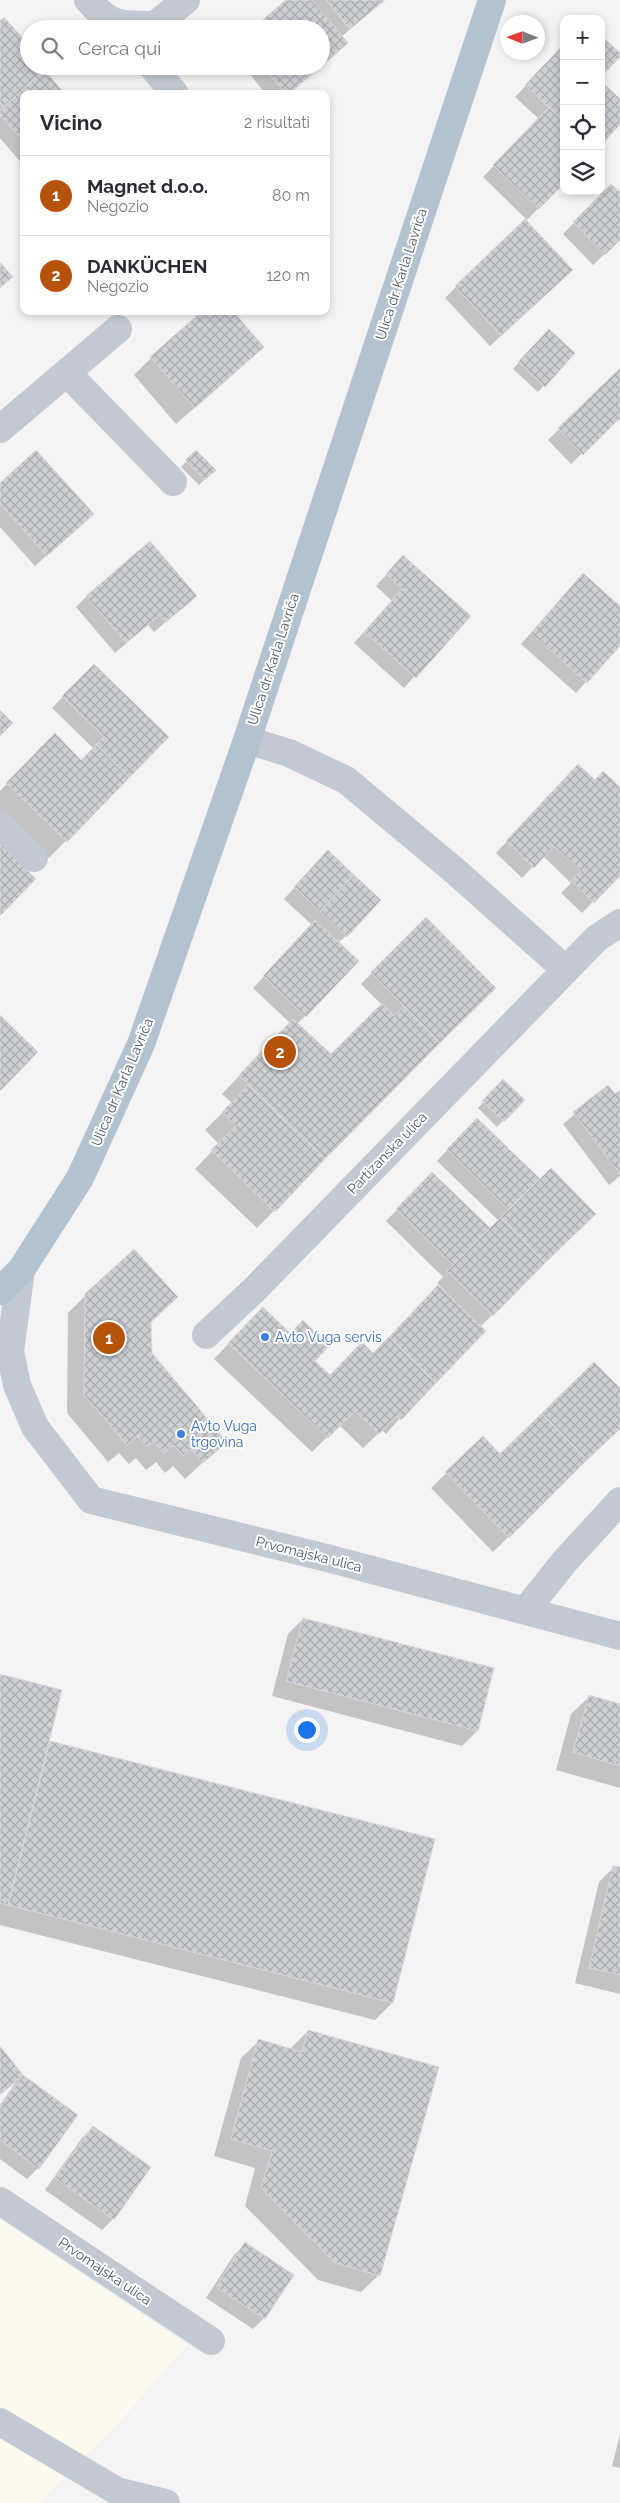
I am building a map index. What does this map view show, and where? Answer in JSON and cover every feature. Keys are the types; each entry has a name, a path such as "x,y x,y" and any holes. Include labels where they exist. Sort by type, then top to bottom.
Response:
{"main road":[{"name":"Ulica dr. Karla Lavriča","path":"0,1291 21,1270 80,1178 141,1044 246,740 492,0"}],"street":[{"path":"88,0 95,9 110,20"},
{"path":"162,20 186,0"},
{"path":"159,75 172,90"},
{"path":"0,429 118,329"},
{"path":"67,373 173,482"},
{"path":"246,740 289,753 346,780 455,871 566,970"},
{"path":"0,824 34,858"},
{"name":"Partizanska ulica","path":"206,1335 255,1289 597,938 620,923"},
{"name":"Prvomajska ulica","path":"21,1270 10,1351 17,1385 36,1427 91,1500 526,1610 620,1636"},
{"path":"526,1610 565,1561 620,1502"},
{"name":"Prvomajska ulica","path":"0,2200 211,2341"},
{"path":"0,2422 117,2491 166,2503"}],"shaded area":[{"path":"0,2219 187,2345 116,2426 58,2483 42,2503 0,2503"}],"building":[{"path":"286,0 312,0 329,20 263,20"},
{"path":"326,0 385,0 350,29"},
{"path":"4,17 20,35 20,75 39,75 3,107 0,103 0,21"},
{"path":"330,22 348,43 330,58"},
{"path":"605,39 620,53 620,57 605,73"},
{"path":"560,48 560,118 525,85"},
{"path":"39,75 49,75 62,90 22,90"},
{"path":"270,75 311,75 294,90 283,90"},
{"path":"605,85 620,99 620,125 605,141"},
{"path":"20,92 20,138 0,115 0,110"},
{"path":"549,107 560,118 560,188 539,209 493,165"},
{"path":"611,184 620,192 620,240 605,255 573,222 600,195 605,195 605,190"},
{"path":"525,219 573,270 501,336 455,286"},
{"path":"0,262 13,277 0,288"},
{"path":"197,315 236,315 264,347 195,408 150,357"},
{"path":"549,329 575,353 545,387 518,362"},
{"path":"620,368 620,418 583,455 558,428"},
{"path":"36,450 94,514 47,556 0,504 0,483"},
{"path":"196,450 216,470 205,480 185,460"},
{"path":"150,541 197,596 166,622 160,615 126,643 86,596"},
{"path":"403,555 471,616 416,678 364,632 402,589 386,574"},
{"path":"583,573 620,606 620,646 587,683 531,633"},
{"path":"94,664 169,737 129,778 96,745 104,737 62,696"},
{"path":"0,710 13,723 0,736"},
{"path":"55,733 81,760 96,745 129,778 67,842 6,783"},
{"path":"578,764 595,780 603,771 620,787 620,876 594,903 571,881 581,871 554,846 534,868 506,841"},
{"path":"0,843 36,879 0,916"},
{"path":"328,850 354,875 320,911 294,887"},
{"path":"354,875 381,900 347,937 320,911"},
{"path":"426,917 496,988 440,1043 371,972"},
{"path":"315,920 359,961 306,1017 263,976"},
{"path":"382,1003 394,1016 404,1006 440,1043 325,1159 239,1075 293,1019 331,1054"},
{"path":"0,1015 38,1052 0,1091"},
{"path":"503,1079 525,1100 504,1122 482,1101"},
{"path":"248,1085 325,1159 275,1212 211,1150 236,1126 222,1112"},
{"path":"608,1085 615,1094 620,1090 620,1174 573,1112"},
{"path":"477,1118 540,1179 509,1210 447,1149"},
{"path":"551,1168 596,1214 545,1263 501,1217"},
{"path":"432,1172 490,1228 453,1265 396,1209"},
{"path":"501,1217 545,1263 493,1316 447,1271"},
{"path":"134,1249 178,1297 151,1322 152,1353 227,1442 203,1463 191,1449 183,1456 174,1445 164,1454 154,1441 147,1447 137,1436 127,1445 84,1395 85,1294"},
{"path":"438,1285 486,1331 436,1383 389,1337"},
{"path":"263,1307 290,1333 303,1320 329,1346 315,1361 330,1375 362,1342 373,1353 389,1337 436,1383 401,1420 397,1416 379,1434 355,1411 328,1438 228,1343"},
{"path":"594,1362 620,1388 620,1429 587,1460 542,1413"},
{"path":"542,1413 587,1460 509,1538 445,1472 483,1436 500,1454"},
{"path":"303,1618 494,1668 478,1731 286,1681"},
{"path":"0,1674 62,1690 8,1905 0,1903"},
{"path":"589,1695 620,1704 620,1766 573,1752"},
{"path":"50,1741 435,1839 393,2003 8,1905"},
{"path":"613,1866 620,1867 620,1975 589,1968"},
{"path":"308,2030 439,2067 380,2276 335,2263 261,2188 272,2151 231,2139 258,2039 302,2052"},
{"path":"0,2046 23,2075 0,2094"},
{"path":"23,2075 78,2115 39,2169 0,2140 0,2107"},
{"path":"93,2126 151,2167 114,2220 55,2178"},
{"path":"245,2242 294,2275 265,2319 216,2287"}],"place":[{"name":"DANKÜCHEN","path":"280,1052"},
{"name":"Avto Vuga servis","path":"265,1337"},
{"name":"Magnet d.o.o.","path":"109,1338"},
{"name":"Avto Vuga trgovina","path":"181,1434"}]}
